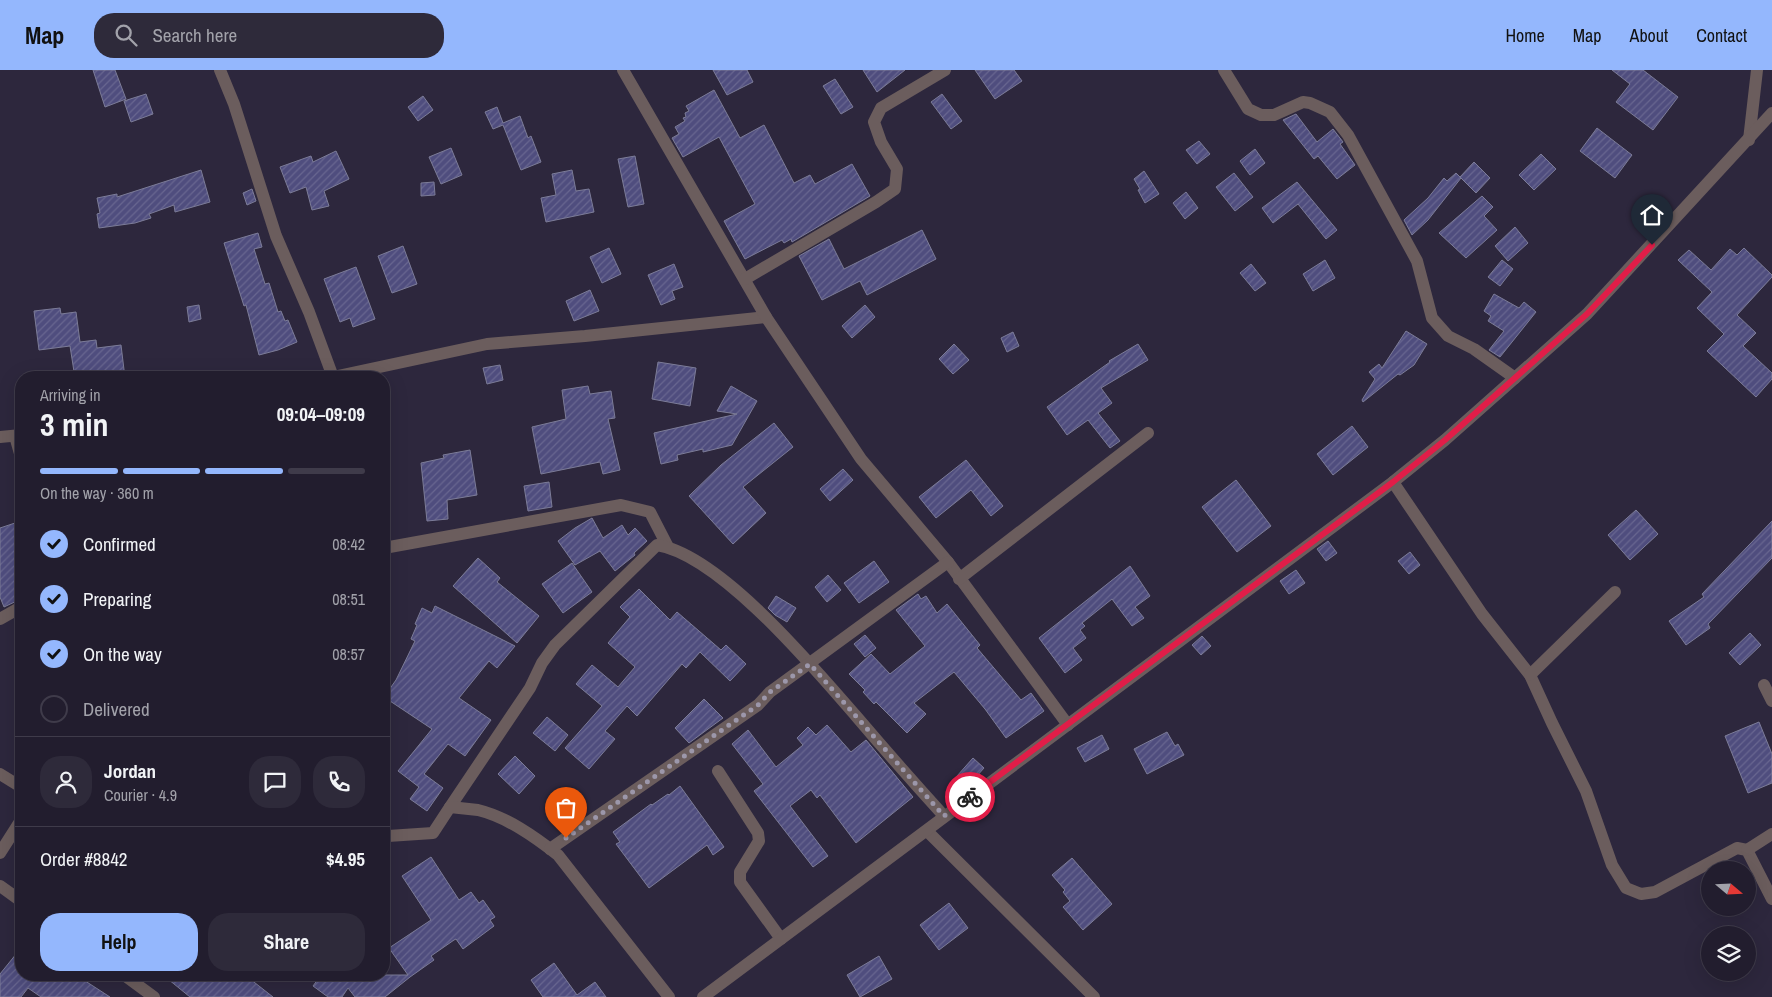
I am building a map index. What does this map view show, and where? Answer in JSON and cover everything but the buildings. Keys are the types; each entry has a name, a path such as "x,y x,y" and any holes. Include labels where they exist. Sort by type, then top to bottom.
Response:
{"street":[{"path":"220,70 234,104 276,236 309,312 330,371"},
{"path":"623,70 766,317 861,459 948,562 1068,725"},
{"path":"745,279 896,189 897,169 881,142 874,122 881,108 945,70"},
{"path":"1224,70 1248,108 1262,115 1274,115 1303,102 1330,112 1348,135 1417,261 1432,318 1448,336 1474,349 1516,378"},
{"path":"1749,140 1757,70"},
{"path":"703,997 1393,482 1516,378 1587,314 1772,114"},
{"path":"360,371 487,344 766,317"},
{"path":"960,579 1148,433"},
{"path":"0,437 15,436"},
{"path":"1393,482 1482,614 1530,675 1586,791 1612,864 1626,888 1641,894 1654,892 1737,848 1747,850 1772,834"},
{"path":"390,547 621,505 650,512 668,547"},
{"path":"390,836 433,833 530,688 542,663 555,644 657,545 668,547 695,560 750,603 810,664 944,816"},
{"path":"550,849 751,710 770,692 948,562"},
{"path":"1530,675 1615,592"},
{"path":"0,619 15,610"},
{"path":"1764,685 1772,701"},
{"path":"718,771 758,833 759,840 740,872 740,882 781,939"},
{"path":"0,774 15,784"},
{"path":"450,807 479,811 506,821 558,854 669,997"},
{"path":"0,853 15,829"},
{"path":"927,831 1094,997"},
{"path":"1747,850 1772,899"},
{"path":"0,886 15,897"},
{"path":"132,981 154,997"}],"way so far":[{"path":"566,838 758,705 770,692 810,664 944,816 970,797"}],"route":[{"path":"970,797 1393,482 1445,440 1587,314 1652,245"}]}
